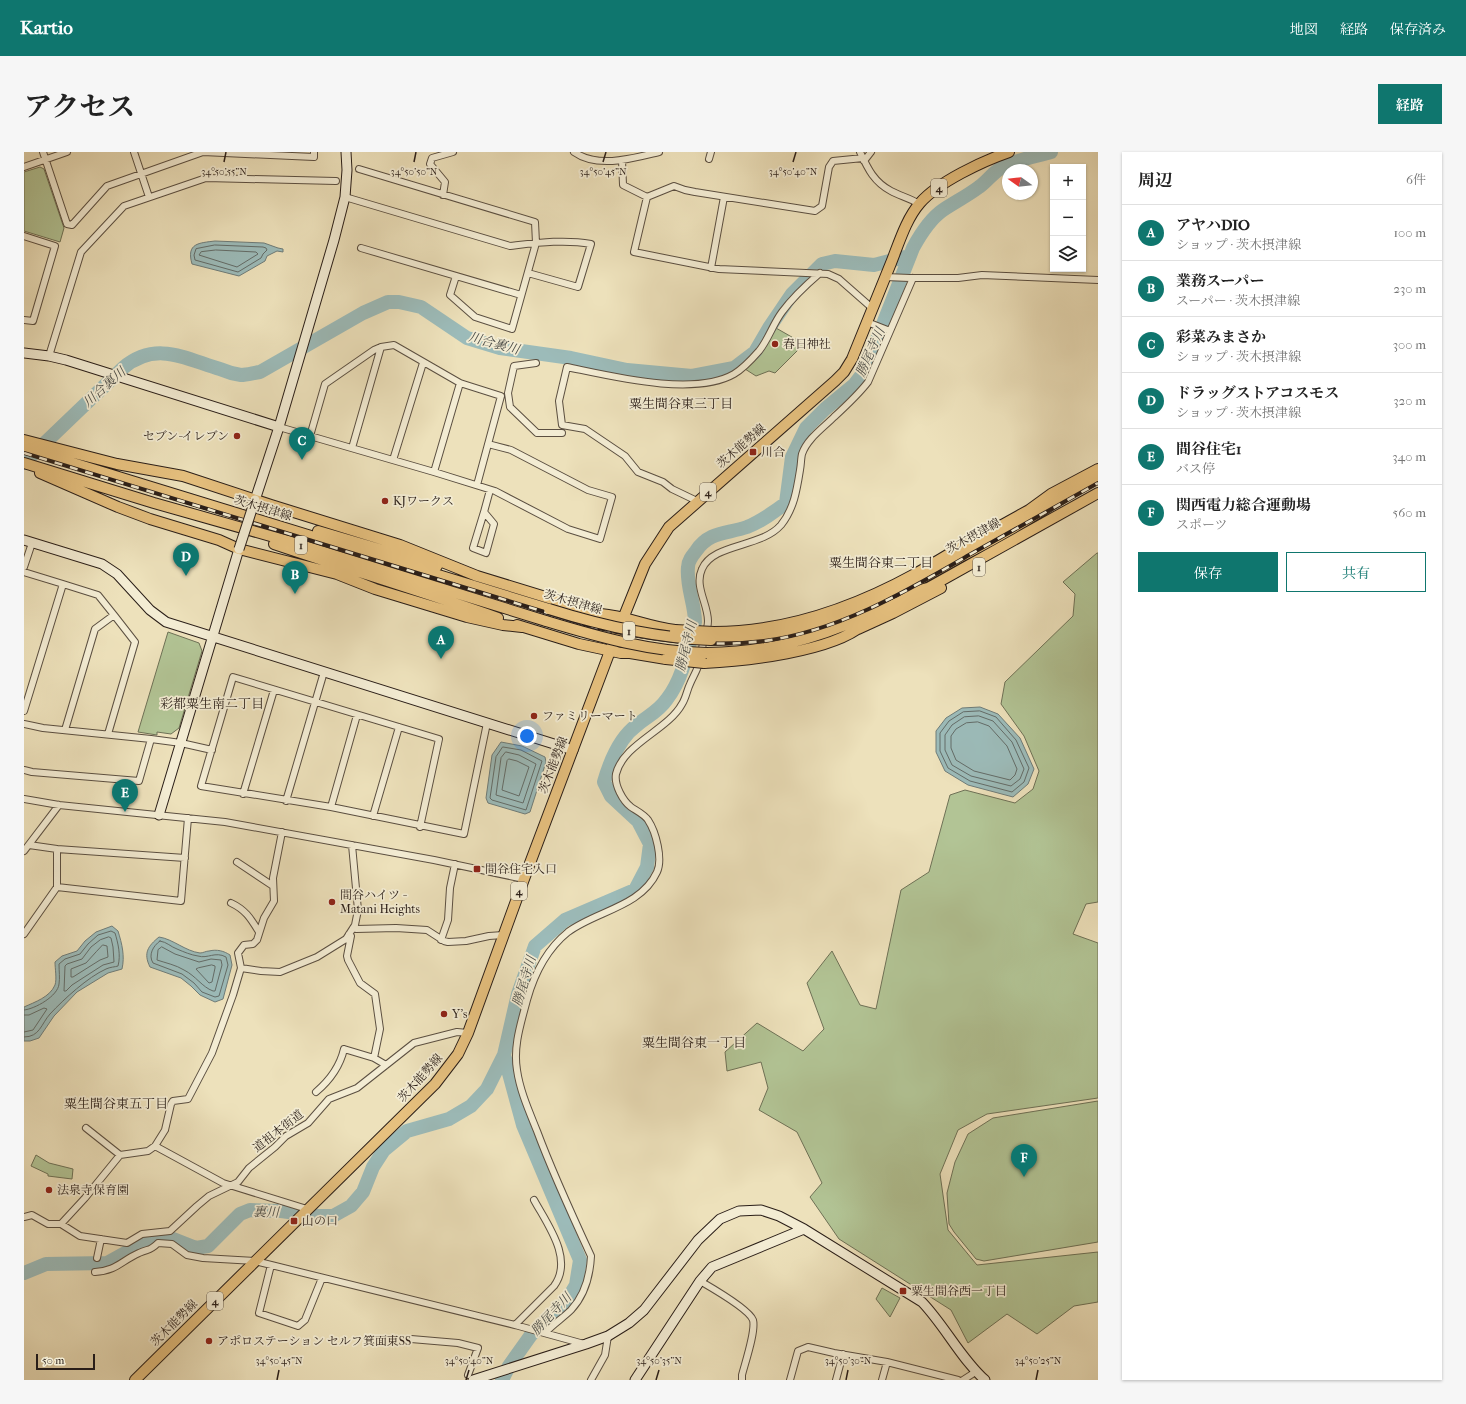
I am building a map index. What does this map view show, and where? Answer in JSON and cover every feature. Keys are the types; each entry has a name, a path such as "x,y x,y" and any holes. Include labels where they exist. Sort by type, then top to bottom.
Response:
{"main road":[{"name":"茨木能勢線","path":"135,1380 294,1221 435,1084 458,1054 468,1033 610,651 645,564 669,526 844,372 852,359 872,308 887,277 889,266 895,252 910,219 919,204 928,195 993,155 1009,152"},
{"path":"24,440 70,457 182,476 200,483 400,545 477,576"},
{"name":"茨木摂津線","path":"24,448 70,457 201,502 549,610 638,633 680,638 713,636 745,638 787,632 810,626 868,605 920,580 1020,524 1098,477"},
{"path":"24,465 54,476 125,510 219,540 239,549 331,573 375,589 467,617 503,625 522,627"},
{"name":"1","path":"713,636 804,620 865,599 913,575 1029,510 1051,494 1098,469"},
{"name":"茨木摂津線","path":"54,476 288,541 546,622 599,637 640,646 707,653 746,651 795,643 861,619 922,589 928,588 1098,492"},
{"name":"1","path":"858,629 926,596 1098,500"},
{"path":"201,502 208,502 477,576 540,594 581,608 653,627 713,636"},
{"name":"1","path":"990,532 1054,503"},
{"path":"197,515 221,526 360,573 435,596 566,641 610,651 704,663 759,658 796,651 841,638 923,593 928,588"}],"street":[{"path":"42,152 67,224 72,225 107,186 203,152 271,153 314,157 314,152"},
{"path":"24,167 67,152"},
{"path":"134,152 149,197"},
{"path":"159,815 239,549 279,427 345,197 348,170 346,152"},
{"path":"443,195 445,182 430,164 432,158 453,152"},
{"path":"574,152 578,155 597,160 622,160 659,152"},
{"path":"709,159 711,152"},
{"path":"622,160 623,185 647,196 674,186 685,190 724,197 815,211 822,206 829,167 833,161 862,157 871,152"},
{"path":"862,157 871,174 880,184 892,191 910,198 919,204"},
{"path":"359,169 535,222 536,243 512,329 475,317 450,295 456,276"},
{"path":"49,356 81,252 124,206 206,178 336,181"},
{"path":"647,196 634,252 719,269 828,274 839,278 872,308"},
{"path":"345,197 510,246 536,243 578,242 591,244 578,287 528,273"},
{"path":"711,268 724,197"},
{"path":"24,236 55,246 33,320 24,320"},
{"path":"361,248 521,295"},
{"path":"698,501 672,489 663,482 638,472 625,456 585,429 562,425 559,401 567,367 654,383 679,384 718,380 734,374 748,363 760,350 782,312 818,273"},
{"path":"887,277 958,278 982,275 1098,280"},
{"path":"545,1333 553,1324 570,1311 581,1297 588,1281 591,1256 552,1171 524,1099 516,1069 518,1031 529,993 538,968 551,949 567,932 636,897 649,884 657,871 660,857 656,839 648,819 628,805 620,792 616,780 616,773 621,762 637,744 671,717 681,706 696,669 708,624 700,573 704,564 710,557 769,535 780,526 790,509 797,492 802,453 810,441 857,395 868,382 902,304 911,278"},
{"path":"867,322 890,332"},
{"path":"310,436 325,384 374,350 381,347 394,345 460,383 502,396 477,485"},
{"path":"352,448 381,347"},
{"path":"24,353 66,360 279,427 477,485 568,529 600,539 612,497 588,490 511,450 488,444"},
{"path":"393,460 423,363"},
{"path":"536,363 514,366 508,393 510,407 537,433 562,432"},
{"path":"434,472 460,383"},
{"path":"484,512 494,524 486,552 473,548 490,490"},
{"path":"24,567 28,542 102,564 117,574 150,610 166,622 573,750"},
{"path":"24,572 98,595 135,642 108,734"},
{"path":"24,711 63,584"},
{"path":"65,730 95,629 114,615"},
{"path":"286,801 324,672"},
{"path":"420,827 439,739 234,677 201,786 373,816 420,827 464,834 487,723"},
{"path":"242,794 274,690"},
{"path":"330,808 357,715"},
{"path":"24,724 151,740 181,742 212,750"},
{"path":"373,816 399,727"},
{"path":"24,770 32,772 139,781 151,740"},
{"path":"24,799 225,822 455,864 524,879"},
{"path":"24,851 59,804"},
{"path":"57,887 181,901 188,818"},
{"path":"61,1224 85,1198 120,1155 148,1151 155,1146 165,1130 173,1101 188,1100 212,1053 233,995 241,968 238,953 244,944 253,944 257,940 264,918 274,901 273,878 282,832"},
{"path":"29,844 57,848 185,858"},
{"path":"241,968 280,972 317,957 346,939 352,928 358,910 352,845"},
{"path":"24,934 57,887 57,848"},
{"path":"237,862 273,886"},
{"path":"441,940 448,920 450,888 455,864"},
{"path":"231,903 250,916 259,932"},
{"path":"352,928 356,930 396,928 427,930 441,940 448,942 466,941 489,936 503,936"},
{"path":"349,934 351,936 348,960 360,983 375,994 380,1029 374,1058"},
{"name":"道祖本街道","path":"101,1239 127,1243 142,1234 170,1232 196,1206 209,1196 238,1182 249,1168 286,1136 308,1123 330,1099 357,1088 414,1043 457,1032 468,1033"},
{"path":"316,1092 327,1083 341,1060 344,1049 374,1058 386,1065"},
{"path":"86,1128 120,1155"},
{"path":"155,1146 223,1183 307,1209"},
{"path":"515,1325 554,1286 560,1279 562,1271 560,1254 554,1235 534,1200"},
{"path":"411,1339 458,1343 478,1348 471,1378 491,1374 608,1336 629,1323 644,1310 698,1240 720,1220 739,1211 761,1210 780,1216 804,1229 922,1302 934,1314 976,1371 985,1380"},
{"path":"24,1217 32,1215 48,1224 61,1224 80,1236 101,1239 97,1258"},
{"path":"636,1380 700,1281 712,1267 804,1229"},
{"path":"154,1233 158,1243"},
{"path":"95,1272 107,1271 118,1266 139,1253 151,1250 158,1243 172,1244 187,1255 203,1258 254,1261 515,1325 586,1344"},
{"path":"271,1265 259,1313 298,1326 305,1320 322,1278"},
{"path":"700,1281 746,1311 753,1320 754,1330 742,1380"},
{"path":"591,1380 605,1355 608,1336"},
{"path":"790,1380 798,1352 808,1347 887,1362 958,1380"},
{"path":"836,1380 843,1354"},
{"path":"882,1380 887,1362"},
{"path":"964,1380 976,1371"}],"green space":[{"path":"40,167 44,169 64,228 60,242 24,231 24,172"},
{"path":"776,328 804,344 775,373 769,371 756,376 745,369"},
{"path":"1097,553 1098,902 1086,904 1073,934 1098,943 1098,1098 987,1114 958,1130 940,1174 948,1230 977,1265 1098,1252 1098,1302 1074,1306 1037,1334 1007,1314 968,1343 951,1310 839,1239 810,1197 822,1183 797,1132 759,1110 768,1088 761,1062 727,1071 725,1052 757,1023 803,1051 824,1029 807,983 832,951 860,1005 876,1009 901,890 929,872 950,795 965,790 1015,803 1033,789 1039,771 1024,736 1001,704 1005,682 1073,616 1075,594 1063,582"},
{"path":"168,632 199,643 202,651 179,728 171,734 157,732 157,735 138,732"},
{"path":"1098,1101 1098,1242 984,1261 976,1259 949,1224 947,1193 955,1162 968,1134 993,1118"},
{"path":"36,1155 49,1163 73,1169 72,1179 48,1176 48,1174 31,1166"},
{"path":"882,1288 900,1298 890,1317 876,1299"}],"water":[{"path":"215,241 264,243 283,249 283,252 277,251 267,256 265,261 239,276 192,264 191,252 195,245"},
{"path":"980,707 998,714 1020,738 1034,769 1028,784 1013,797 968,785 945,771 936,752 936,731 946,718 962,708"},
{"path":"501,742 522,746 545,757 546,762 530,812 525,814 488,803 486,798 492,755"},
{"path":"112,926 118,931 121,941 123,950 122,969 108,973 77,992 54,1016 39,1038 24,1041 24,1007 42,999 53,989 56,980 55,962 62,956 77,951 85,941 96,932"},
{"path":"159,937 195,952 200,953 218,950 230,955 232,965 223,999 215,1002 200,995 181,978 150,967 147,958 148,950"}],"waterway":[{"name":"勝尾寺川","path":"502,1380 509,1366 531,1335 566,1302 576,1285 580,1260 523,1125 504,1055 518,994 535,946 565,920 635,890 647,867 650,844 638,821 611,796 604,782 612,758 625,736 664,703 678,681 688,652 695,622 694,608 688,581 689,561 701,545 713,536 752,525 786,503 792,457 806,428 825,409 854,385 864,372 913,248 930,223 943,210 979,187 1003,167 1018,161 1051,152"},
{"name":"川合裏川","path":"24,463 123,368 135,360 147,355 159,353 171,354 241,375 260,372 363,313 388,302 399,302 421,307 467,338 500,348 571,358 627,370 692,376 734,368 755,352 792,294 822,264 835,261 874,265 905,257"},
{"name":"裏川","path":"24,1273 46,1264 107,1263 152,1238 168,1237 196,1248 208,1246 240,1214 250,1210 281,1211 318,1216 333,1216 351,1206 363,1192 373,1167 384,1150 407,1131 449,1119 471,1106 487,1089 504,1055"}],"railway":[{"path":"24,453 594,627 636,636 678,642 721,644 764,641 792,636 819,629 871,608 921,583 1098,483"}],"place":[{"name":"春日神社","path":"775,344"},
{"name":"セブン-イレブン","path":"237,436"},
{"name":"川合","path":"753,452"},
{"name":"彩菜みまさか","path":"302,460"},
{"name":"KJワークス","path":"385,501"},
{"name":"ドラッグストアコスモス","path":"186,576"},
{"name":"業務スーパー","path":"295,594"},
{"name":"アヤハDIO","path":"441,659"},
{"name":"ファミリーマート","path":"534,716"},
{"name":"間谷住宅1","path":"125,812"},
{"name":"間谷住宅入口","path":"477,869"},
{"name":"間谷ハイツ - Matani Heights","path":"332,902"},
{"name":"Y's","path":"444,1014"},
{"name":"関西電力総合運動場","path":"1024,1177"},
{"name":"法泉寺保育園","path":"49,1190"},
{"name":"山の口","path":"294,1221"},
{"name":"粟生間谷西一丁目","path":"903,1291"},
{"name":"アポロステーション セルフ箕面東SS","path":"209,1341"}],"district":[{"name":"粟生間谷東三丁目","path":"681,403"},
{"name":"粟生間谷東二丁目","path":"881,562"},
{"name":"彩都粟生南二丁目","path":"212,703"},
{"name":"粟生間谷東一丁目","path":"694,1042"},
{"name":"粟生間谷東五丁目","path":"116,1103"}]}
